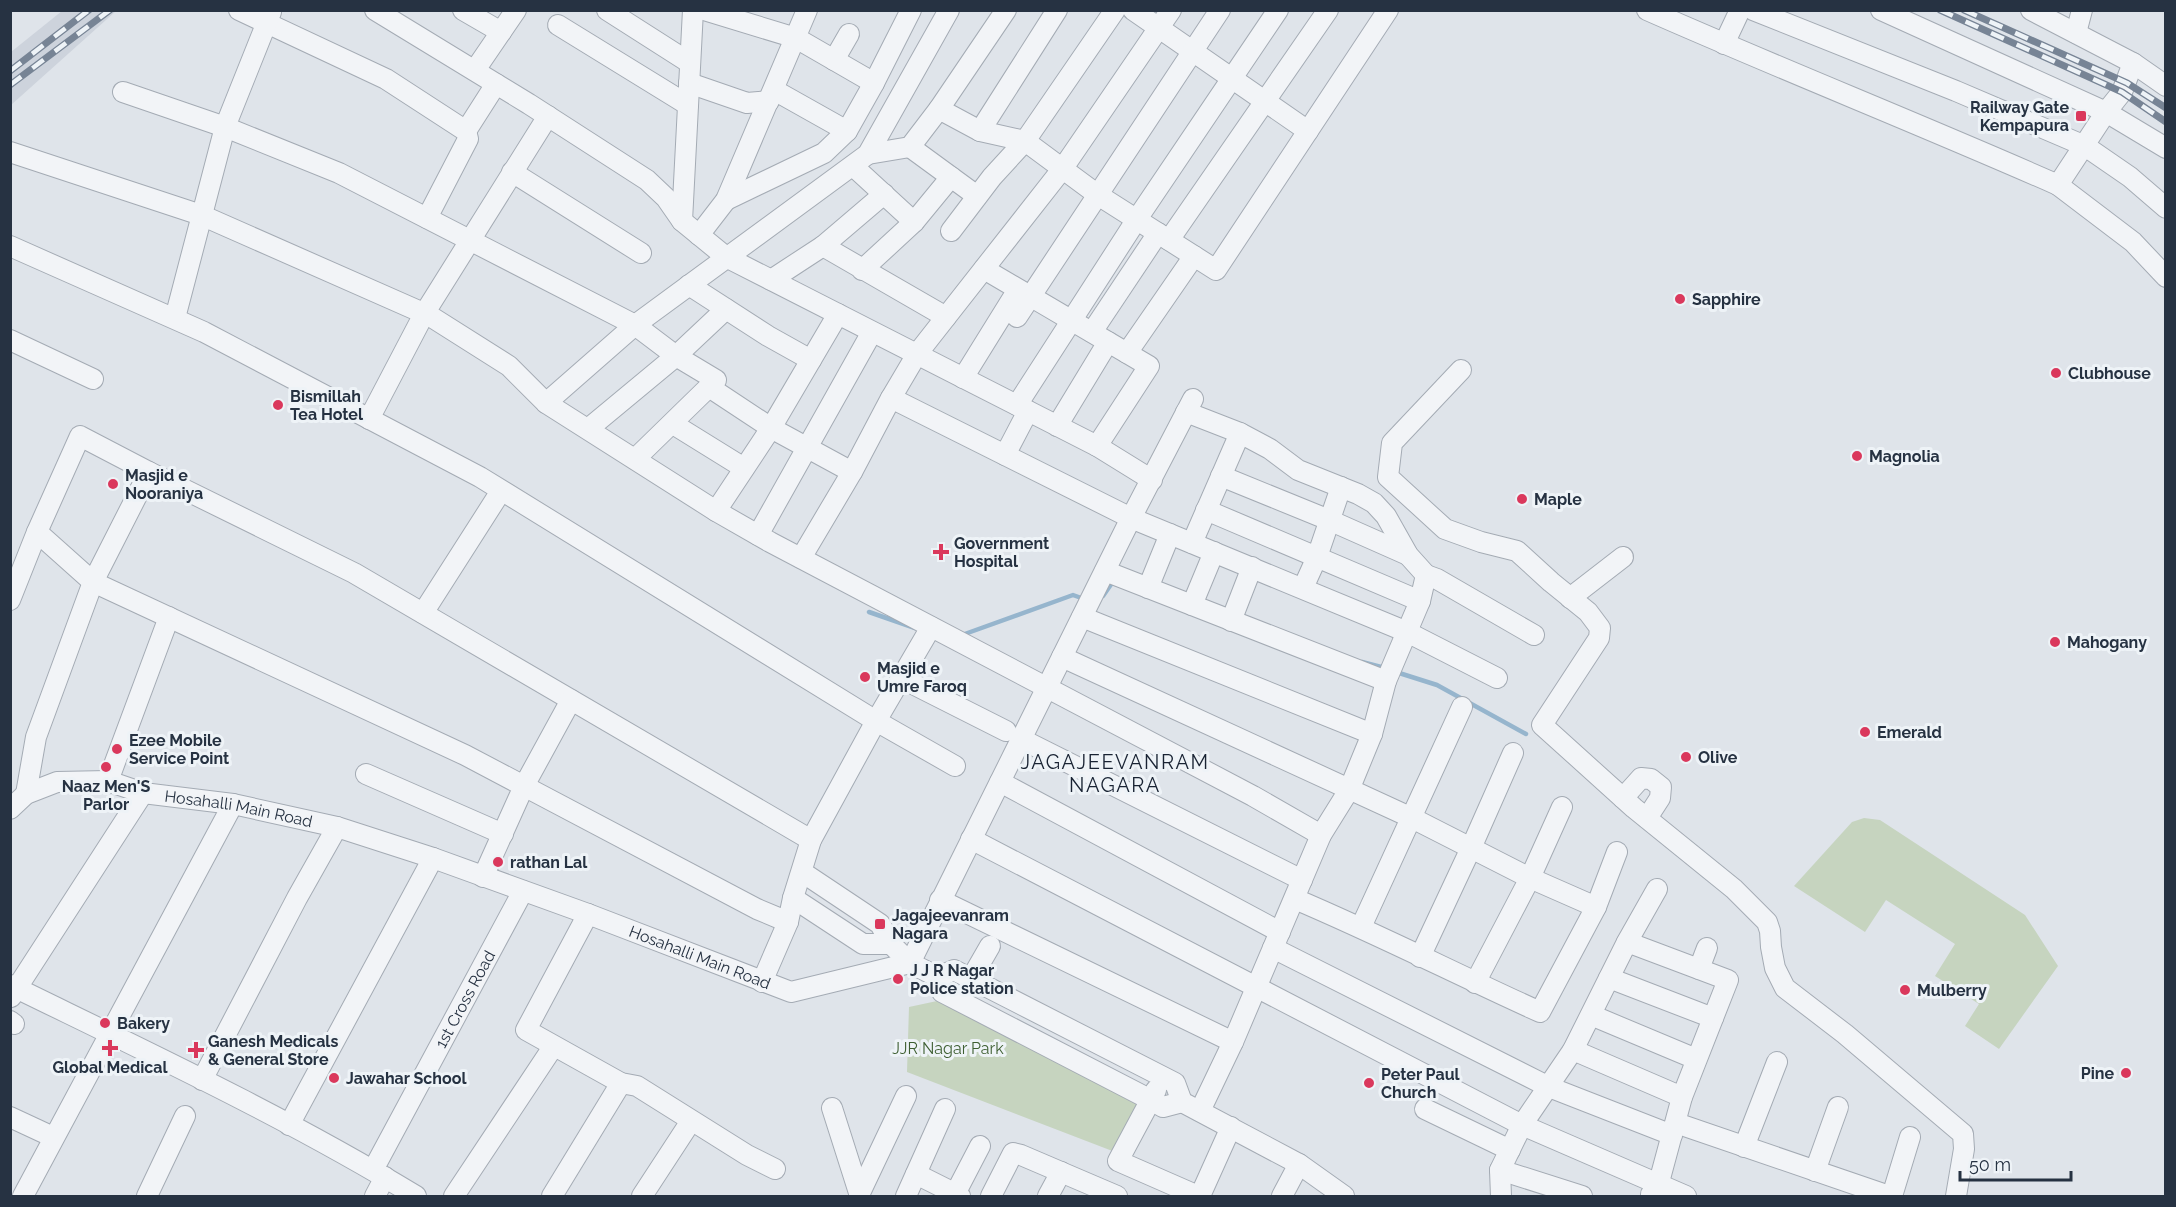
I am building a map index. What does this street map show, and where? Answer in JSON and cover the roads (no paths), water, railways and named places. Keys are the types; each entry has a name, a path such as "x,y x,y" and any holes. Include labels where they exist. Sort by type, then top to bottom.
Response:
{"street":[{"path":"239,10 269,17 386,79 466,131 468,139 427,218"},
{"path":"463,10 501,32"},
{"path":"475,70 516,10"},
{"path":"607,10 690,63"},
{"path":"682,221 693,10"},
{"path":"704,10 749,17 796,38 874,83"},
{"path":"699,235 726,200 807,10"},
{"path":"726,200 824,153 847,131 911,10"},
{"path":"861,160 949,10"},
{"path":"546,403 635,325 861,160 910,147 939,109 1006,10"},
{"path":"980,131 1057,10"},
{"path":"951,231 992,177 1025,141 1115,10"},
{"path":"1133,10 1158,30 1308,131"},
{"path":"801,558 852,472 916,354 1063,168 1171,10"},
{"path":"963,378 1098,195 1220,10"},
{"path":"1005,455 1023,408 1072,320 1278,10"},
{"path":"1057,426 1100,337 1164,237 1265,101 1328,10"},
{"path":"939,109 980,131 1025,141 1098,195 1216,270 1388,10"},
{"path":"1647,10 2058,185 2133,242 2166,277"},
{"path":"1724,44 1740,10"},
{"path":"1753,10 1956,91 2085,146 2130,177 2166,208"},
{"path":"1881,10 2106,112 2166,148"},
{"path":"2031,10 2133,63 2166,86"},
{"path":"2076,33 2082,10"},
{"path":"384,13 646,180 666,198 682,221 726,257 1096,446 1152,480"},
{"path":"175,318 225,127 269,17"},
{"path":"558,25 688,105"},
{"path":"834,60 849,34"},
{"path":"2058,185 2106,112 2122,92 2133,63"},
{"path":"689,83 747,103 771,95 847,131"},
{"path":"466,131 496,84"},
{"path":"123,92 225,127 339,172 635,325 676,356 716,380 673,424 634,459"},
{"path":"369,419 424,314 548,116"},
{"path":"910,147 977,196"},
{"path":"10,152 201,215 424,314 509,366 546,403 716,511 938,636 1046,687 1253,796 1321,836"},
{"path":"861,160 884,194 914,222"},
{"path":"512,172 641,253"},
{"path":"862,270 914,222 951,177"},
{"path":"771,280 823,246 884,194"},
{"path":"10,246 175,318 501,491 876,721 955,766"},
{"path":"823,246 946,317"},
{"path":"1127,353 1194,256"},
{"path":"984,269 1149,366 1096,446"},
{"path":"689,285 811,360"},
{"path":"1017,317 1025,292"},
{"path":"588,429 676,356 726,309"},
{"path":"716,511 771,428 838,314"},
{"path":"758,535 872,332"},
{"path":"11,342 93,379"},
{"path":"1461,370 1392,443 1388,477 1445,529 1480,542 1517,551 1588,612 1600,628 1599,638 1542,724 1623,798 1734,889 1767,922 1775,968 1785,988 1845,1034 1964,1134 1964,1149 1956,1197"},
{"path":"709,387 771,428 852,472"},
{"path":"891,398 1131,518 1407,632 1497,678"},
{"path":"910,963 1000,782 1013,735 1046,687 1190,406 1270,448 1298,470 1374,503 1386,516 1408,555 1426,575 1437,579 1534,635"},
{"path":"673,424 744,468"},
{"path":"1192,543 1240,433"},
{"path":"10,600 37,532 80,436 354,573 811,840"},
{"path":"26,794 36,737 93,582 149,472"},
{"path":"1221,476 1408,555"},
{"path":"1303,588 1317,557 1341,487"},
{"path":"423,613 501,491"},
{"path":"1206,510 1420,601"},
{"path":"37,532 93,582 465,755 757,909 788,922"},
{"path":"1148,588 1170,534"},
{"path":"1192,605 1214,552"},
{"path":"1570,598 1623,557"},
{"path":"1231,621 1252,567"},
{"path":"1105,571 1327,658 1389,674"},
{"path":"1200,1111 1233,1042 1321,836 1349,790 1372,734 1389,674 1420,601 1426,575"},
{"path":"1087,607 1372,734"},
{"path":"108,781 169,617"},
{"path":"762,982 788,922 811,840 876,721 903,679 938,636"},
{"path":"1062,657 1412,818 1530,878 1596,907"},
{"path":"903,679 1302,880"},
{"path":"483,877 524,786 572,700"},
{"path":"1361,927 1462,706"},
{"path":"1420,957 1513,753"},
{"path":"366,774 503,834"},
{"path":"1623,798 1641,778 1651,779 1661,787 1660,798 1647,818"},
{"name":"Hosahalli Main Road","path":"10,809 26,794 57,783 108,781 143,793 232,804 337,827 433,858 588,914 791,992 910,963"},
{"path":"1000,782 1277,940 1549,1087 1674,1129 1744,1147 1891,1197 1910,1137"},
{"path":"143,793 13,990 202,1080 379,1174 416,1197"},
{"path":"23,1197 232,804"},
{"path":"1475,983 1530,878 1562,807"},
{"path":"202,1080 297,898 337,827"},
{"path":"971,839 1522,1125 1654,1191 1686,1197"},
{"path":"1295,899 1361,927 1540,1012 1596,907 1617,852"},
{"path":"289,1125 433,858"},
{"path":"802,872 880,924 891,944 910,963 938,976 954,970 1175,1083 1182,1102"},
{"path":"1501,1197 1500,1170 1522,1125 1573,1050 1627,942 1657,889"},
{"name":"1st Cross Road","path":"375,1197 379,1174 522,891"},
{"path":"793,898 863,944 891,944"},
{"path":"940,900 1233,1042"},
{"path":"588,914 526,1030 621,1083 637,1086 691,1121 775,1169"},
{"path":"1627,942 1728,980 1682,1097 1654,1191"},
{"path":"971,979 990,946"},
{"path":"1699,969 1707,948"},
{"path":"938,976 942,992 1163,1107 1182,1102 1200,1111 1299,1164 1340,1195"},
{"path":"1609,978 1713,1018"},
{"path":"1591,1015 1696,1059"},
{"path":"454,1197 553,1047"},
{"path":"1573,1050 1682,1097"},
{"path":"1744,1147 1777,1062"},
{"path":"1163,1077 1118,1161 1199,1197 1231,1127"},
{"path":"552,1197 621,1083"},
{"path":"859,1196 906,1096"},
{"path":"1815,1171 1838,1107"},
{"path":"832,1108 859,1196"},
{"path":"906,1197 945,1109"},
{"path":"1425,1109 1510,1150"},
{"path":"147,1197 185,1116"},
{"path":"10,1117 53,1137"},
{"path":"642,1197 691,1121"},
{"path":"916,1174 956,1196 981,1146"},
{"path":"991,1197 1013,1153 1117,1197"},
{"path":"1282,1197 1299,1164"},
{"path":"1500,1170 1582,1197"},
{"path":"1048,1197 1061,1172"}],"waterway":[{"path":"1103,596 1114,583"},
{"path":"962,635 1073,595 1084,599"},
{"path":"869,612 915,628"},
{"path":"1362,662 1385,668"},
{"path":"1396,672 1437,685 1526,734"}],"railway":[{"path":"10,71 89,10"},
{"path":"10,85 110,10"},
{"path":"1940,10 2122,92 2166,122"},
{"path":"1964,10 2127,83 2166,108"}],"place":[{"name":"Railway Gate Kempapura","path":"2081,116"},
{"name":"Sapphire","path":"1680,299"},
{"name":"Clubhouse","path":"2056,373"},
{"name":"Bismillah Tea Hotel","path":"278,405"},
{"name":"Magnolia","path":"1857,456"},
{"name":"Masjid e Nooraniya","path":"113,484"},
{"name":"Maple","path":"1522,499"},
{"name":"Government Hospital","path":"941,552"},
{"name":"Mahogany","path":"2055,642"},
{"name":"Masjid e Umre Faroq","path":"865,677"},
{"name":"Emerald","path":"1865,732"},
{"name":"Ezee Mobile Service Point","path":"117,749"},
{"name":"Olive","path":"1686,757"},
{"name":"Naaz Men'S Parlor","path":"106,767"},
{"name":"rathan Lal","path":"498,862"},
{"name":"Jagajeevanram Nagara","path":"880,924"},
{"name":"J J R Nagar Police station","path":"898,979"},
{"name":"Mulberry","path":"1905,990"},
{"name":"Bakery","path":"105,1023"},
{"name":"Global Medical","path":"110,1048"},
{"name":"Ganesh Medicals & General Store","path":"196,1050"},
{"name":"Pine","path":"2126,1073"},
{"name":"Jawahar School","path":"334,1078"},
{"name":"Peter Paul Church","path":"1369,1083"}],"district":[{"name":"JAGAJEEVANRAM NAGARA","path":"1115,774"}],"park label":[{"name":"JJR Nagar Park","path":"948,1048"}]}
